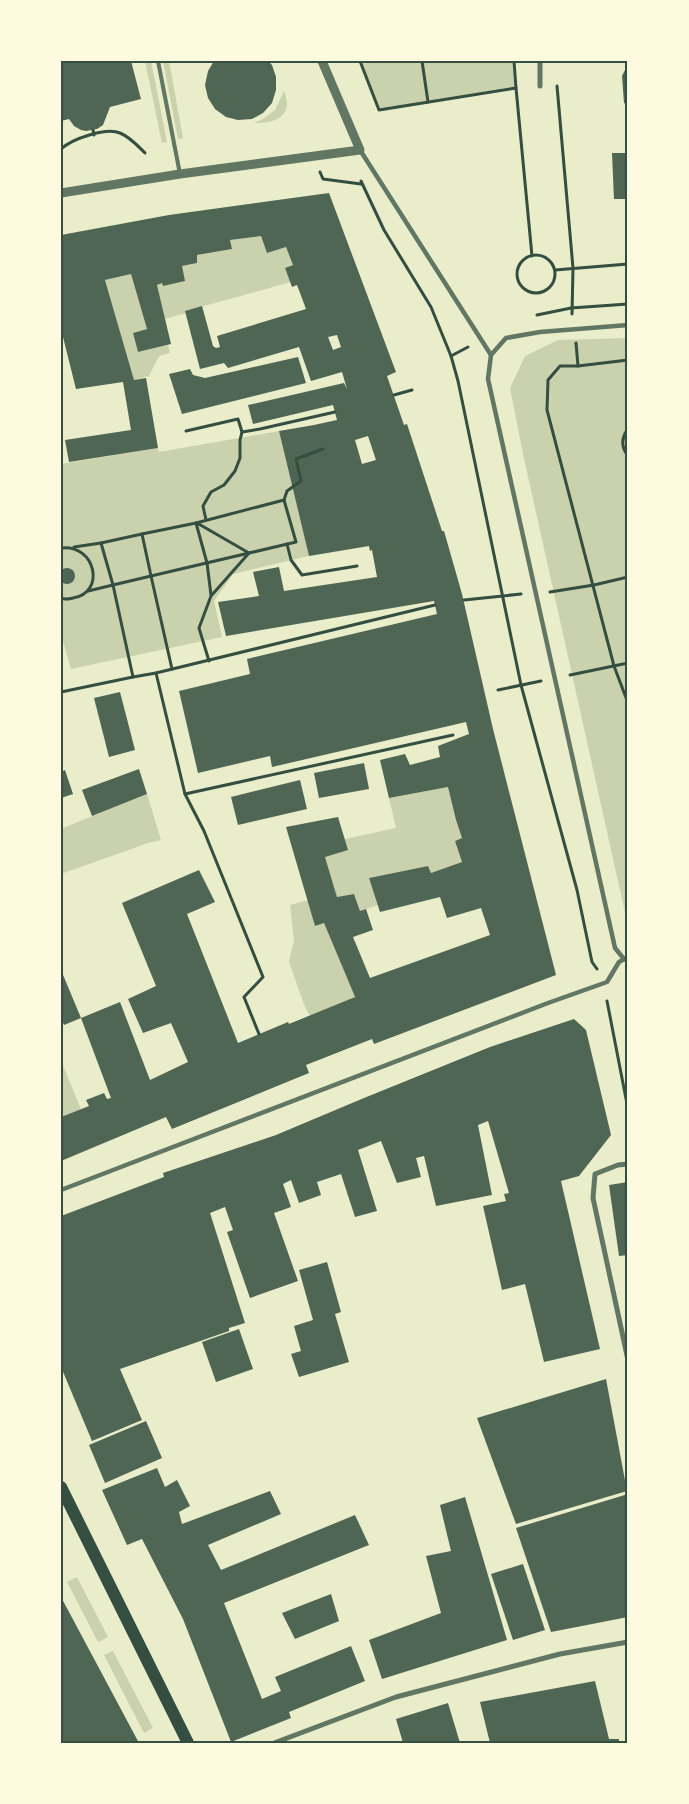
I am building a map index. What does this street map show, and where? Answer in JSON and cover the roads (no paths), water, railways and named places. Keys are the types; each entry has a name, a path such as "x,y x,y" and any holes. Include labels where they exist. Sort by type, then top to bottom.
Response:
{"main road":[{"path":"61,1487 188,1743"}],"street":[{"path":"322,61 360,150 491,355"},
{"path":"540,61 540,86"},
{"path":"61,193 180,174 360,150"},
{"path":"61,1190 607,982 619,962 626,958 615,948 488,379 491,355 506,338 540,332 628,325"},
{"path":"628,1164 618,1165 595,1174 593,1198 628,1360"},
{"path":"274,1743 396,1697 560,1654 628,1642"}],"lane":[{"path":"158,61 180,174"}]}
